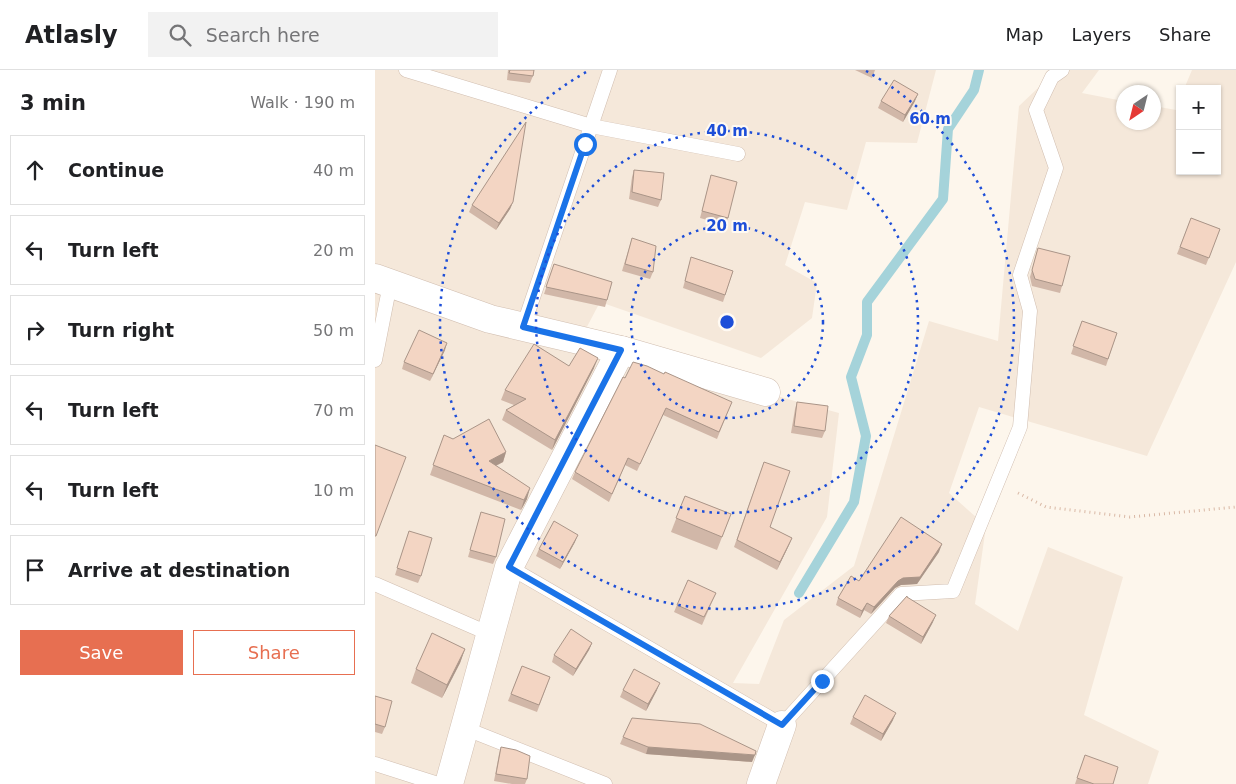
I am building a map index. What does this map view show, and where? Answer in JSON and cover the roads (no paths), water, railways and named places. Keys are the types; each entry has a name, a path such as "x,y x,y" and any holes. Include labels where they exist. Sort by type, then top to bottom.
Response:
{"street":[{"path":"383,281 490,319 621,350 766,392"},
{"path":"449,784 509,567 621,350"},
{"path":"761,784 782,725"}],"lane":[{"path":"406,70 591,126 738,154"},
{"path":"523,327 610,70"},
{"path":"509,567 782,725 901,594 953,591 1020,427 1029,311 1020,274 1056,168 1036,110 1052,76 1062,70"},
{"path":"375,360 383,281"},
{"path":"375,584 490,634"},
{"path":"464,728 605,784"},
{"path":"375,764 438,784"}],"waterway":[{"path":"799,593 854,502 866,436 851,377 867,335 867,302 943,199 948,129 974,90 979,70"}]}
